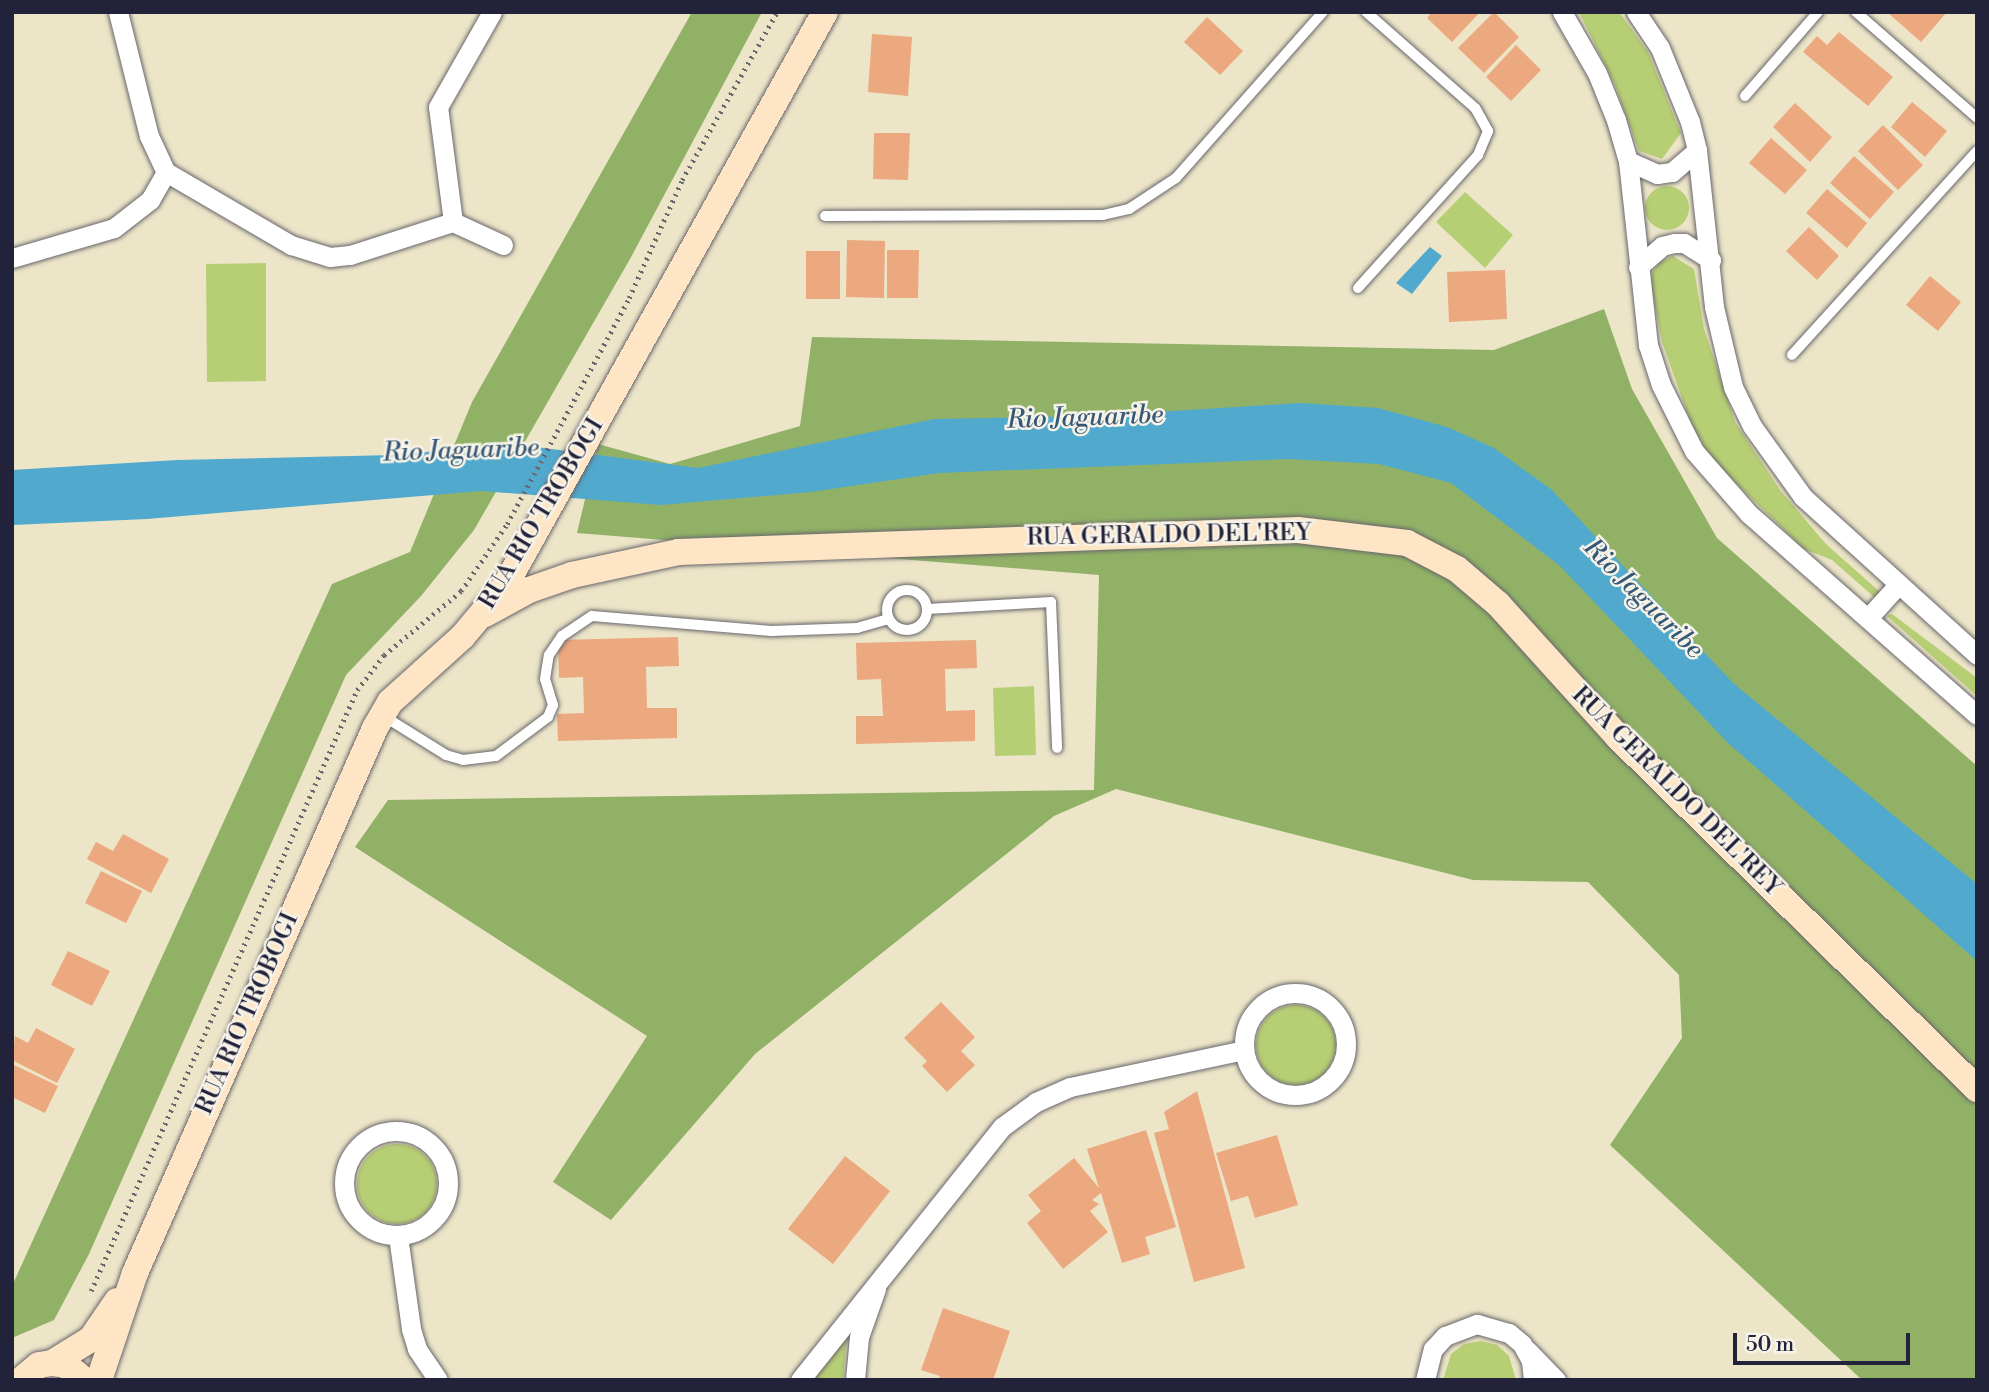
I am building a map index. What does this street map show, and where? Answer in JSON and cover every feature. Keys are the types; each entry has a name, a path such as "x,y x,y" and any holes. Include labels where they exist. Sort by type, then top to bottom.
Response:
{"main road":[{"name":"RUA RIO TROBOGI","path":"99,1380 135,1273 383,715 412,678 485,614 541,523 825,12"},
{"name":"RUA GERALDO DEL'REY","path":"485,614 529,590 572,575 678,552 1298,530 1407,543 1457,569 1498,604 1618,737 1977,1089"},
{"name":"RUA RIO TROBOGI","path":"21,1380 39,1365 52,1363 91,1339 135,1273"},
{"path":"52,1363 65,1365 84,1380"}],"street":[{"path":"118,12 149,136 166,172 291,245 330,257 350,255 453,222 503,245"},
{"path":"453,222 438,107 492,12"},
{"path":"1562,12 1597,73 1628,161 1648,345 1661,385 1694,451 1749,514 1977,715"},
{"path":"1636,12 1679,88 1698,150 1722,345 1733,387 1752,426 1803,498 1897,586 1977,655"},
{"path":"1628,161 1657,174 1671,172 1698,150"},
{"path":"12,258 114,228 150,200 166,172"},
{"path":"1638,267 1662,246 1674,243 1685,243 1711,260"},
{"path":"1868,618 1897,586"},
{"path":"1294,992 1326,1002 1338,1014 1347,1047 1334,1078 1321,1089 1288,1096 1258,1080 1244,1050 1248,1025 1262,1004 1294,992"},
{"path":"800,1380 856,1306 878,1284 977,1154 1002,1127 1036,1102 1107,1076 1244,1050"},
{"path":"394,1131 414,1134 432,1145 444,1161 449,1181 446,1201 435,1219 418,1231 398,1236 378,1233 360,1222 348,1205 344,1185 347,1165 358,1147 374,1136 394,1131"},
{"path":"398,1236 411,1329 417,1349 438,1380"},
{"path":"855,1380 859,1337 878,1284"},
{"path":"1425,1380 1433,1349 1460,1328 1493,1326 1522,1344 1556,1380"},
{"path":"1522,1344 1531,1361 1533,1380"}],"lane":[{"path":"825,215 1103,215 1129,209 1176,178 1323,12"},
{"path":"1358,288 1478,155 1488,131 1475,108 1366,12"},
{"path":"1745,96 1818,12"},
{"path":"1856,12 1977,118"},
{"path":"1792,355 1977,151"},
{"path":"889,619 887,603 898,592 914,591 927,609"},
{"path":"927,609 1051,602 1057,748"},
{"path":"383,715 446,755 463,760 496,755 548,717 553,705 545,679 549,654 562,635 592,617 771,631 857,628 889,619 908,630 922,624 927,609"}],"path":[{"path":"507,524 629,298 682,180 777,12"}],"green space":[{"path":"692,12 762,12 630,259 474,530 421,596 346,675 89,1254 54,1320 12,1338 12,1286 332,584 410,552 472,402"},
{"path":"1579,12 1619,12 1648,52 1681,133 1662,159 1639,151 1615,85"},
{"path":"1667,186 1683,192 1689,208 1683,224 1667,230 1651,224 1645,208 1651,192"},
{"path":"1465,192 1513,235 1485,268 1436,222"},
{"path":"1673,256 1694,269 1704,329 1735,422 1780,490 1826,544 1880,592 1874,597 1832,560 1804,549 1713,461 1692,426 1662,342 1651,286 1652,273 1660,262"},
{"path":"266,263 266,381 207,382 206,264"},
{"path":"1604,309 1632,389 1717,538 1977,766 1977,1380 1862,1380 1610,1145 1682,1038 1679,975 1588,882 1473,880 1116,789 1054,816 755,1054 611,1220 553,1182 647,1036 355,847 388,800 1094,790 1099,575 577,533 598,444 670,464 800,426 812,337 1494,350"},
{"path":"1892,614 1977,678 1977,696 1887,616"},
{"path":"1034,686 1036,755 995,756 993,688"},
{"path":"1288,1005 1304,1005 1318,1012 1329,1023 1336,1037 1333,1060 1318,1078 1304,1085 1288,1085 1274,1078 1263,1067 1256,1053 1256,1037 1263,1023 1274,1012"},
{"path":"397,1144 412,1147 425,1156 434,1169 437,1184 434,1199 425,1212 412,1221 397,1224 382,1221 369,1212 360,1199 357,1184 360,1169 369,1156 382,1147"},
{"path":"847,1332 843,1380 811,1380"},
{"path":"1481,1341 1497,1345 1509,1356 1516,1380 1443,1380 1451,1354 1464,1344"}],"water":[{"path":"1430,247 1442,256 1412,294 1396,283"},
{"name":"Rio Jaguaribe","path":"1301,403 1378,408 1447,427 1494,448 1552,490 1733,683 1977,884 1977,961 1728,743 1559,565 1451,483 1379,464 1288,459 939,473 811,492 661,505 481,491 147,519 12,525 12,470 177,460 394,455 513,444 698,468 934,419 1092,416"}],"building":[{"path":"1432,12 1480,12 1452,42 1427,18"},
{"path":"1494,12 1519,37 1484,73 1458,48"},
{"path":"1887,12 1947,12 1921,42"},
{"path":"1207,17 1243,51 1220,75 1184,42"},
{"path":"1839,32 1893,77 1868,106 1803,52 1817,36 1827,45"},
{"path":"872,34 912,37 908,96 868,92"},
{"path":"1516,45 1541,70 1511,101 1486,77"},
{"path":"1912,102 1947,131 1925,157 1891,127"},
{"path":"1795,103 1832,137 1810,162 1773,127"},
{"path":"1883,125 1923,165 1898,190 1858,151"},
{"path":"874,133 910,133 908,180 873,179"},
{"path":"1771,138 1807,170 1785,194 1749,163"},
{"path":"1854,156 1894,192 1870,219 1830,183"},
{"path":"1827,189 1867,223 1847,248 1806,213"},
{"path":"1809,227 1839,256 1817,280 1786,251"},
{"path":"847,240 885,241 884,298 846,297"},
{"path":"887,250 919,250 918,298 887,298"},
{"path":"806,251 840,251 840,299 806,299"},
{"path":"1505,270 1507,319 1449,322 1447,272"},
{"path":"1930,276 1961,302 1938,331 1906,305"},
{"path":"678,637 679,666 646,667 647,708 677,708 677,738 558,741 557,714 584,713 583,677 559,678 558,640"},
{"path":"976,640 977,668 945,669 946,711 975,710 975,741 856,744 856,716 883,716 881,679 857,680 856,643"},
{"path":"123,834 169,859 151,893 87,859 96,842 113,851"},
{"path":"101,871 142,891 126,923 85,903"},
{"path":"68,951 110,971 92,1006 51,985"},
{"path":"941,1002 975,1037 961,1051 975,1065 947,1092 922,1066 927,1061 904,1038"},
{"path":"36,1028 75,1049 57,1083 12,1060 15,1036 28,1043"},
{"path":"14,1065 58,1086 45,1113 12,1097"},
{"path":"1197,1091 1245,1268 1194,1282 1154,1133 1169,1129 1164,1112"},
{"path":"1146,1130 1176,1227 1145,1237 1150,1254 1122,1263 1101,1193 1092,1200 1099,1204 1090,1211 1108,1232 1063,1269 1027,1223 1041,1211 1028,1195 1074,1158 1099,1188 1087,1149"},
{"path":"1277,1135 1298,1205 1255,1218 1248,1196 1231,1201 1216,1153"},
{"path":"845,1156 890,1191 833,1264 788,1229"},
{"path":"943,1308 1010,1331 993,1380 938,1380 940,1376 921,1370"}]}
